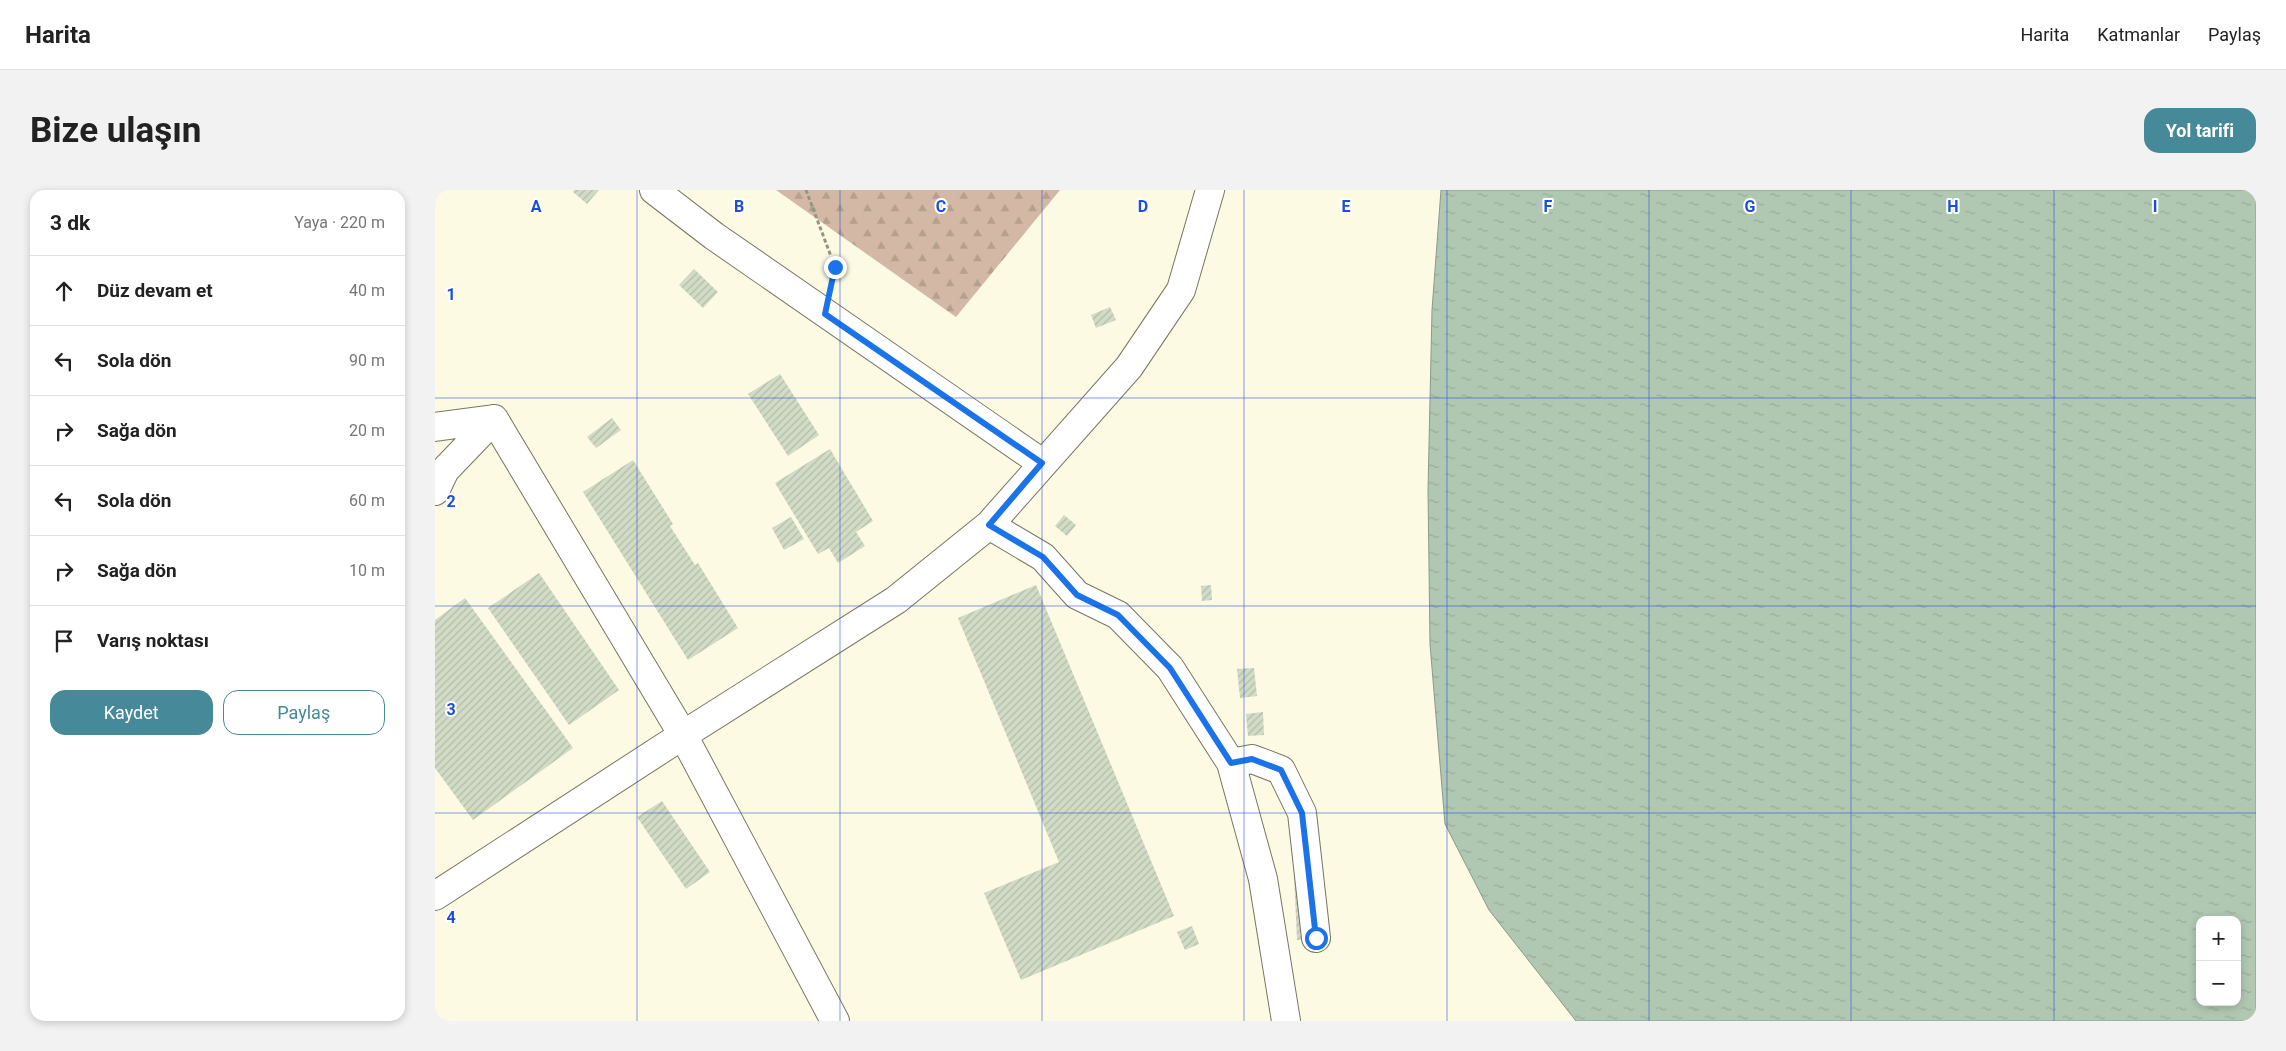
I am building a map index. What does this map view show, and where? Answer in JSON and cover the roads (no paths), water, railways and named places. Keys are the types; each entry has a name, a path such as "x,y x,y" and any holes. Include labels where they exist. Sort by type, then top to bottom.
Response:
{"street":[{"path":"653,190 825,314 1042,463"},
{"path":"435,896 896,600 989,525 1129,367 1181,290 1210,190"},
{"path":"435,427 494,419"},
{"path":"435,491 445,470 494,419"},
{"path":"494,419 683,735 835,1021"},
{"path":"989,525 1043,557 1077,595 1118,615 1170,668 1231,763 1263,879 1286,1021"},
{"path":"1231,763 1252,759 1281,770 1302,813 1316,938"}],"water":[{"path":"1441,190 2256,190 2256,1021 1576,1021 1489,910 1445,824 1430,644 1428,490 1432,310"}]}
